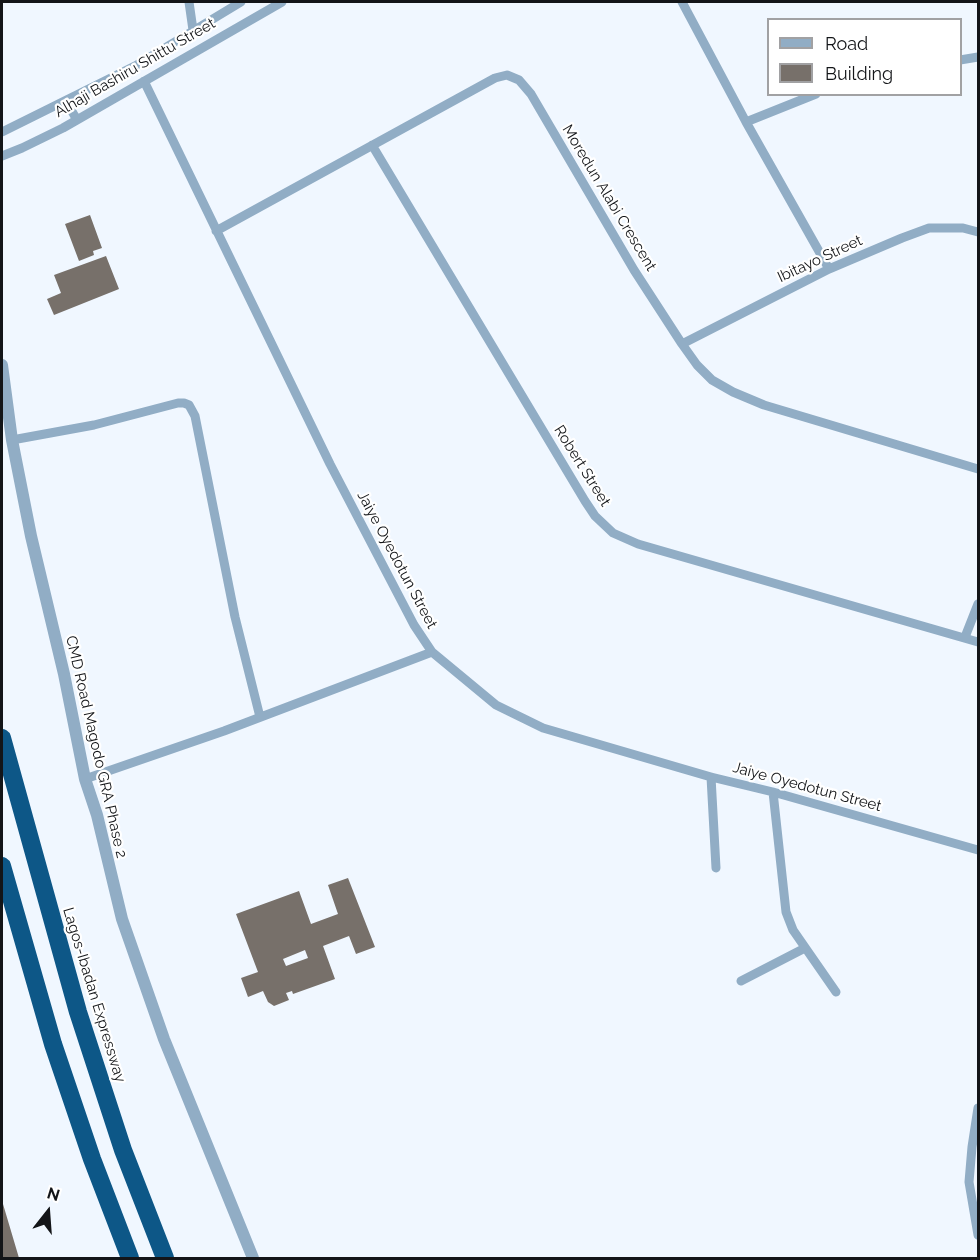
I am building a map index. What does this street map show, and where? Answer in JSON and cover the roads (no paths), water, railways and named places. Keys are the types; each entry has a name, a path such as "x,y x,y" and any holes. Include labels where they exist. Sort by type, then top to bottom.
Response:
{"highway":[{"name":"Lagos-Ibadan Expressway","path":"2,738 78,1012 123,1150 165,1258"},
{"path":"2,866 53,1044 92,1160 130,1258"}],"street":[{"path":"189,2 193,30"},
{"name":"Alhaji Bashiru Shittu Street","path":"2,132 135,66 241,2"},
{"name":"Alhaji Bashiru Shittu Street","path":"2,156 77,120 282,2"},
{"path":"682,2 746,122 829,268"},
{"path":"962,60 978,57"},
{"name":"Moredun Alabi Crescent","path":"216,231 495,78 507,75 519,80 531,94 634,270 682,344 697,365 712,380 764,405 978,468"},
{"name":"Jaiye Oyedotun Street","path":"144,81 330,464 414,625 432,652 496,705 543,728 711,777 773,792 978,850"},
{"path":"746,122 811,96"},
{"path":"66,101 77,120"},
{"name":"Robert Street","path":"372,145 585,501 595,516 614,533 638,544 978,642"},
{"name":"Ibitayo Street","path":"682,344 829,268 929,228 963,228 978,232"},
{"name":"CMD Road Magodo GRA Phase 2","path":"2,365 12,440 85,779 126,930 164,1039 253,1258"},
{"path":"12,440 94,425 178,403 189,405 195,416 235,617 260,717"},
{"path":"964,637 978,604"},
{"path":"85,779 224,731 432,652"},
{"path":"711,777 716,868"},
{"path":"773,792 786,912 793,930 836,992"},
{"path":"741,981 805,948"},
{"path":"978,1108 969,1182 978,1235"}]}
